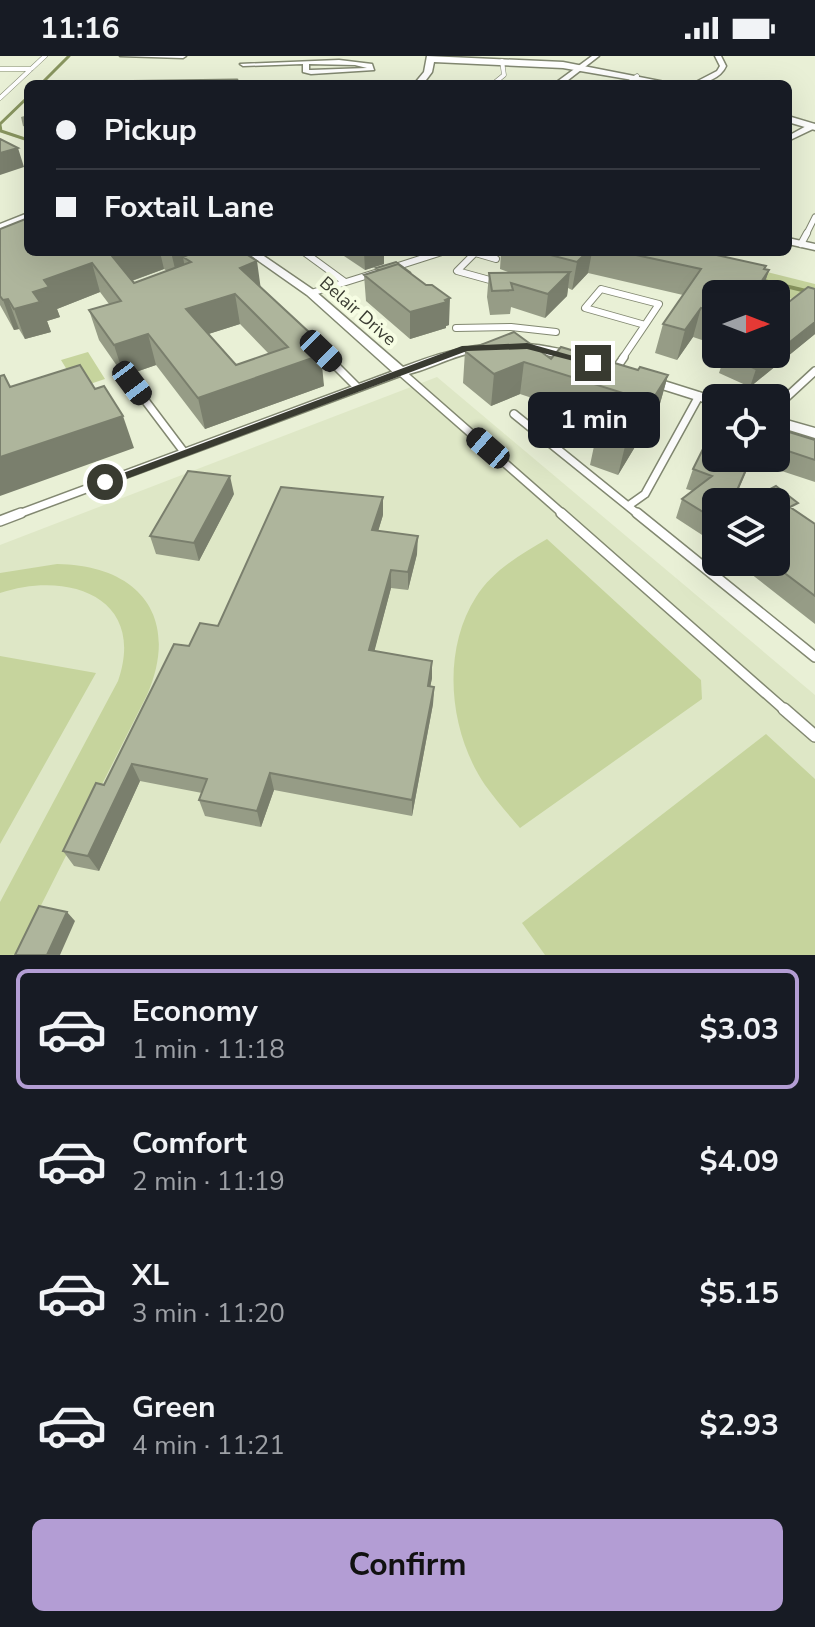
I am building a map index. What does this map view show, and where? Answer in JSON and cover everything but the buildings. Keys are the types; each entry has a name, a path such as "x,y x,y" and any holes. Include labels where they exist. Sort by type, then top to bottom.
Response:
{"street":[{"path":"123,56 183,56"},
{"path":"564,80 596,56"},
{"path":"704,80 720,72 723,66 718,56"},
{"path":"421,80 428,72 431,58 497,59 583,68 654,80"},
{"path":"235,80 245,60 368,64 371,70 311,72 305,71 306,64"},
{"path":"792,120 814,123"},
{"path":"792,137 814,123"},
{"path":"2,227 24,220"},
{"path":"792,242 815,247"},
{"name":"Belair Drive","path":"253,256 311,293 401,372"},
{"path":"401,372 466,348 511,345 550,349 702,397"},
{"path":"790,425 815,433"}],"lane":[{"path":"0,98 45,56"},
{"path":"497,59 504,75 498,80"},
{"path":"0,69 32,69"},
{"path":"632,80 637,76"},
{"path":"801,244 815,217"},
{"path":"309,256 342,280"},
{"path":"311,293 342,280 428,256"},
{"path":"470,256 457,271 511,286"},
{"path":"486,256 496,259"},
{"path":"602,366 645,325 659,304 601,289 585,308 645,325"},
{"path":"296,327 358,388"},
{"path":"511,327 511,345"},
{"path":"456,328 511,327 556,332"},
{"path":"790,393 815,371"},
{"path":"0,521 401,372 815,736"},
{"path":"132,383 184,452"},
{"path":"628,506 645,494 699,396"},
{"path":"514,414 815,657"}],"shaded area":[{"path":"437,377 815,695 815,955 0,955 0,545"}],"green space":[{"path":"628,256 703,256 815,284 815,305 790,298 790,280 720,280"},
{"path":"88,352 105,379 78,388 61,360"},
{"path":"547,539 701,680 702,699 520,828 485,785 463,741 457,717 454,667 465,619 476,597 490,579 508,564"},
{"path":"57,564 86,567 110,574 130,585 146,601 155,620 159,642 156,667 147,695 16,955 0,955 0,902 118,681 124,652 121,629 111,610 95,597 75,589 51,585 0,593 0,573"},
{"path":"0,656 96,673 0,844"},
{"path":"766,734 815,779 815,955 545,955 522,923"}],"waterway":[{"path":"45,80 69,56"},
{"path":"0,124 24,101"},
{"path":"0,125 1,131 24,139"},
{"path":"790,287 815,293"}],"route":[{"path":"105,482 466,348 527,346 550,349 593,363"}]}
